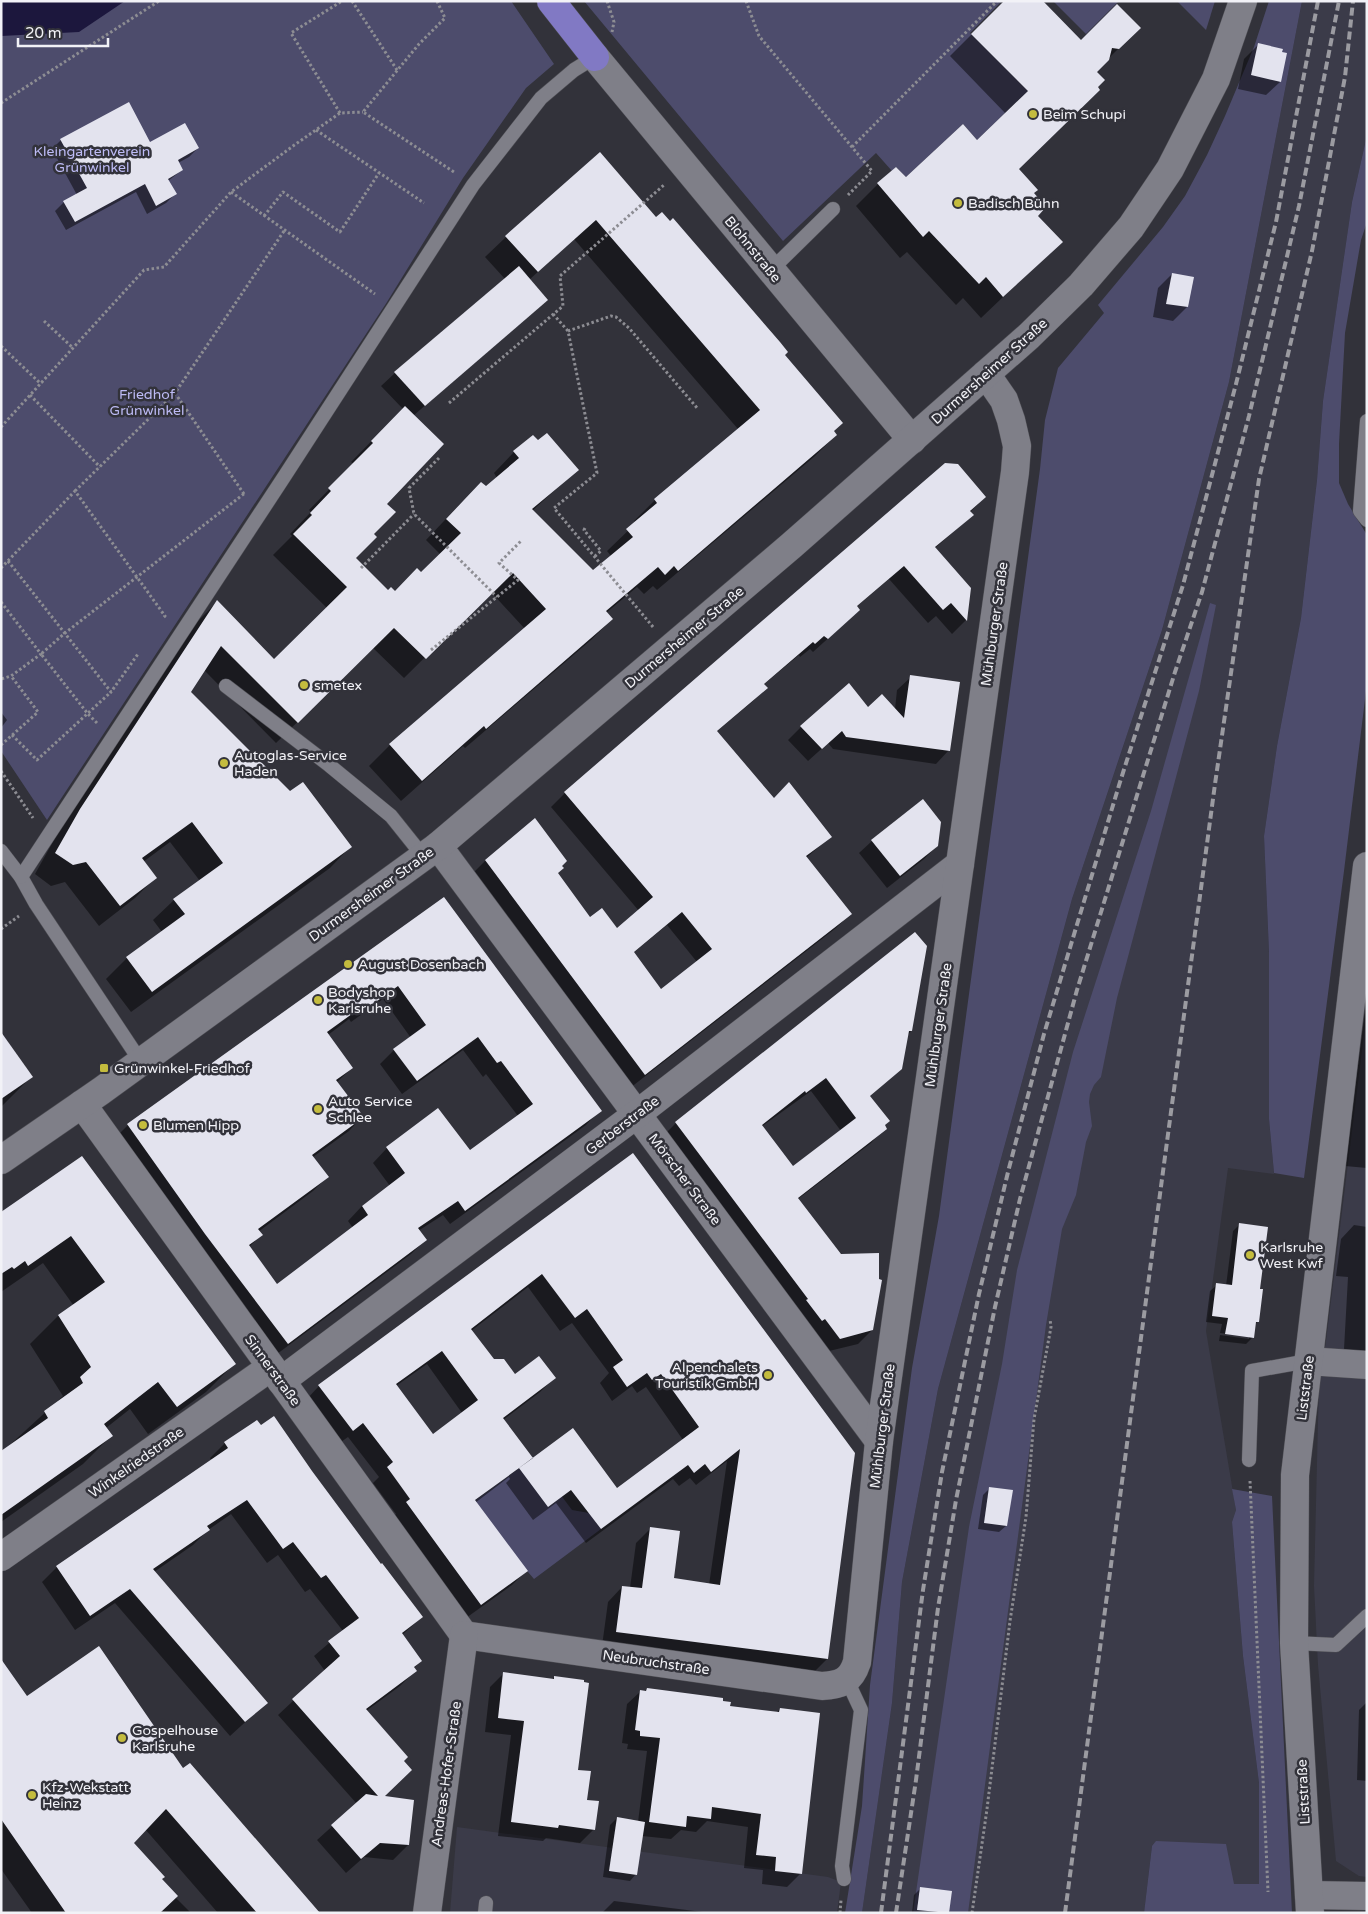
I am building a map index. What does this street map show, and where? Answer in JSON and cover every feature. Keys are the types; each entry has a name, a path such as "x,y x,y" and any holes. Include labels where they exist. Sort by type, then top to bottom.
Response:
{"main road":[{"path":"550,1 595,57"}],"street":[{"name":"Durmersheimer Straße","path":"1,1160 141,1062 431,851 671,648 912,440 1029,336 1081,284 1130,227 1170,169 1216,79 1243,1"},
{"name":"Blohnstraße","path":"595,57 912,440"},
{"name":"Mühlburger Straße","path":"847,1680 853,1673 857,1662 879,1440 1015,472 1017,446 1004,400 986,374"},
{"name":"Mörscher Straße","path":"431,851 637,1114 879,1440"},
{"name":"Gerberstraße","path":"276,1374 637,1114 960,864"},
{"name":"Liststraße","path":"1310,1904 1294,1643 1295,1475 1367,866"},
{"name":"Sinnerstraße","path":"82,1104 464,1635"},
{"path":"1308,1361 1367,1365"},
{"name":"Winkelriedstraße","path":"1,1557 276,1374"},
{"name":"Neubruchstraße","path":"464,1635 822,1686 835,1686 847,1680"},
{"name":"Andreas-Hofer-Straße","path":"427,1913 464,1635"},
{"path":"1310,1904 1367,1896"}],"lane":[{"path":"21,877 473,185 541,98 574,70 595,57"},
{"path":"771,270 833,209"},
{"path":"1367,421 1360,511 1367,520"},
{"path":"226,686 329,765 431,851"},
{"path":"1,851 21,877 36,904 141,1062"},
{"path":"1249,1460 1252,1371 1308,1361"},
{"path":"1294,1643 1336,1645 1367,1616"},
{"path":"844,1879 842,1866 861,1710 847,1680"}],"path":[{"path":"1,103 159,1"},
{"path":"340,113 291,33 342,1"},
{"path":"352,1 397,70"},
{"path":"363,112 418,44 446,18 437,1"},
{"path":"746,1 759,36 872,171 833,209"},
{"path":"852,147 997,1"},
{"path":"1,427 144,270 164,267 231,192 340,113 363,112 473,185"},
{"path":"316,130 424,203"},
{"path":"449,403 563,306 560,276 685,167"},
{"path":"264,216 283,192 340,232 379,173"},
{"path":"231,192 394,308"},
{"path":"1,568 75,491 175,394 284,231"},
{"path":"554,314 568,331 598,473 554,508 671,648"},
{"path":"568,331 610,316 616,318 629,328 698,409"},
{"path":"44,321 73,348"},
{"path":"1,346 41,384"},
{"path":"175,394 244,494"},
{"path":"30,395 100,467"},
{"path":"439,458 409,488 414,514 497,597"},
{"path":"1,679 11,676 41,654 65,633 244,494 250,486"},
{"path":"75,491 139,577 165,616 160,623"},
{"path":"361,568 414,514"},
{"path":"585,528 584,530 601,551 594,557"},
{"path":"431,650 518,580 499,563 521,540"},
{"path":"8,561 111,692"},
{"path":"1,602 88,714 112,737"},
{"path":"12,735 36,760 111,692 143,646"},
{"path":"1,744 38,712 11,676"},
{"path":"1,771 47,837"},
{"path":"1,929 14,920"},
{"path":"972,1913 1010,1621 1026,1517 1034,1420 1051,1327 1050,1319"},
{"path":"1249,1460 1268,1892"}],"shaded area":[{"path":"1,1 125,1 79,32 1,36"},
{"path":"1302,1 1367,1 1367,135 1352,202 1323,401 1317,480 1301,618 1277,746 1264,836 1269,952 1269,1119 1274,1174 1228,1168 1206,1331 1236,1510 1232,1522 1243,1656 1259,1783 1259,1884 1234,1884 1152,1846 1144,1913 862,1913 892,1703 902,1582 938,1389 1072,899 1162,630 1229,382"},
{"path":"1367,1010 1367,1877 1359,1876 1336,1861 1318,1665 1314,1586 1319,1381 1326,1341"},
{"path":"457,1827 828,1877 841,1882 837,1913 450,1913"}],"green space":[{"name":"Friedhof Grünwinkel","path":"1,1 511,1 554,64 526,88 463,178 387,302 47,820 1,751"},
{"path":"584,1 1002,1 970,33 1028,91 977,140 963,124 906,177 896,167 892,171 876,153 783,241"},
{"path":"1053,1 1119,1 1086,34"},
{"path":"1177,1 1215,1 1206,30"},
{"path":"1269,1 1302,1 1229,382 1162,630 1072,899 938,1389 902,1582 892,1703 862,1913 845,1913 862,1806 870,1685 912,1368 939,1216 1040,469 1045,420 1058,368 1104,313 1098,305 1163,227 1185,196 1207,155 1254,47"},
{"path":"1367,135 1367,222 1361,240 1345,333 1339,444 1339,483 1348,504 1367,535 1367,683 1304,1178 1274,1173 1269,1119 1269,952 1264,836 1277,746 1301,618 1317,480 1323,401 1352,202"},
{"path":"1210,603 1216,605 1199,691 1117,998 1101,1077 1094,1085 1090,1094 1092,1126 1086,1142 1076,1195 1062,1229 1046,1325 968,1913 913,1913 969,1527 1002,1364 1017,1270 1073,1052 1151,811"},
{"path":"533,1458 572,1510 589,1513 601,1529 534,1579 470,1504"},
{"path":"1232,1489 1272,1496 1292,1913 1144,1913 1152,1846 1156,1841 1226,1844 1234,1884 1259,1884 1259,1783 1243,1656 1232,1522 1236,1510"}],"building":[{"path":"1004,1 1043,1 1081,40 1117,4 1141,28 1119,49 1112,48 1109,60 1097,72 1105,80 1098,87 1100,90 1019,169 1038,190 1034,193 1046,207 1038,216 1063,242 1003,297 986,277 979,284 929,231 923,237 877,183 896,167 906,177 963,124 977,140 1028,91 971,34"},
{"path":"1258,43 1283,49 1282,52 1287,53 1281,82 1251,75"},
{"path":"129,102 150,142 185,123 199,148 178,160 183,170 168,179 177,194 156,206 145,184 75,222 63,201 87,188 60,139"},
{"path":"600,152 656,217 662,212 670,221 673,218 780,342 788,352 785,355 843,423 834,431 837,435 678,571 674,566 665,575 658,567 606,611 613,619 486,729 484,726 422,781 389,744 546,609 513,573 426,659 394,628 298,723 221,646 191,692 290,791 303,782 352,847 152,992 126,957 185,914 173,899 223,863 192,822 142,858 157,878 120,906 86,862 73,865 55,853 80,809 217,600 274,659 347,587 293,534 312,515 310,513 331,491 328,488 373,443 371,441 405,406 444,444 387,504 396,512 374,534 377,537 356,558 388,590 391,587 395,591 417,568 421,572 461,533 446,519 481,482 486,486 519,458 513,451 533,435 538,440 547,433 579,470 532,509 593,570 633,537 626,529 657,503 654,499 760,410 596,220 538,272 505,236"},
{"path":"519,266 548,300 425,406 394,372"},
{"path":"1172,273 1194,277 1188,307 1166,304"},
{"path":"945,463 958,464 986,497 970,511 974,515 935,547 971,588 967,621 951,603 943,610 904,566 857,606 860,610 828,639 824,636 815,644 813,642 764,684 768,688 717,731 774,798 789,782 832,837 806,856 852,914 645,1075 485,860 535,818 567,861 562,866 564,868 558,873 590,917 602,908 617,928 653,897 564,792","holes":["682,912 712,949 661,989 634,952"]},
{"path":"910,675 960,682 950,751 846,737 842,731 822,749 800,726 849,683 868,707 882,694 904,718"},
{"path":"923,799 941,822 938,846 900,876 871,840"},
{"path":"444,897 602,1111 465,1211 458,1201 418,1228 427,1240 288,1344 205,1234 127,1124","holes":["398,986 426,1025 393,1049 417,1081 478,1037 497,1063 501,1061 533,1104 470,1150 438,1108 386,1147 405,1173 362,1206 368,1215 277,1284 249,1245 263,1235 258,1229 329,1177 312,1155 364,1117 336,1080 353,1068 327,1032 363,1006 366,1009"]},
{"path":"915,932 927,946 912,1031 909,1031 902,1069 870,1096 890,1121 885,1125 887,1129 798,1198 841,1254 879,1253 879,1279 882,1280 873,1330 840,1339 825,1319 822,1321 806,1300 808,1299 675,1122","holes":["826,1078 856,1118 793,1166 762,1125 805,1091 806,1093"]},
{"path":"1,1032 33,1077 1,1099"},
{"path":"633,1153 855,1453 828,1659 616,1632 622,1586 642,1588 650,1527 680,1531 674,1578 720,1585 740,1449 711,1472 705,1464 694,1473 688,1465 601,1529 571,1490 548,1507 519,1468 475,1500 528,1571 481,1605 406,1502 410,1499 387,1467 393,1462 363,1423 353,1431 318,1385","holes":["542,1274 575,1318 587,1309 623,1360 613,1367 627,1387 647,1373 652,1380 661,1374 699,1427 617,1488 573,1428 533,1458 503,1418 556,1378 539,1356 515,1374 504,1359 494,1359 471,1329","442,1351 478,1400 433,1434 396,1384"]},
{"path":"82,1156 236,1364 177,1407 158,1382 104,1424 113,1436 1,1515 1,1451 48,1418 44,1411 83,1383 80,1377 91,1367 58,1315 105,1282 71,1236 28,1266 25,1261 14,1269 12,1267 1,1274 1,1212"},
{"name":"Karlsruhe West Kwf","path":"1239,1223 1268,1227 1260,1289 1263,1289 1259,1322 1256,1322 1254,1338 1225,1334 1228,1318 1212,1316 1216,1283 1232,1285"},
{"path":"274,1416 312,1471 423,1617 402,1633 422,1661 414,1667 417,1671 366,1709 408,1757 404,1761 412,1770 385,1796 414,1800 409,1845 380,1843 361,1859 331,1825 366,1794 378,1796 292,1699 340,1656 328,1641 359,1618 326,1575 321,1578 293,1542 283,1549 247,1500 207,1526 210,1530 153,1569 268,1703 245,1722 130,1589 90,1616 56,1566 228,1448 224,1442 257,1420 261,1425"},
{"path":"989,1487 1013,1490 1007,1526 984,1523"},
{"path":"99,1646 183,1768 190,1763 320,1913 257,1913 166,1809 134,1843 165,1877 162,1879 178,1896 160,1913 66,1913 1,1819 1,1659 27,1696"},
{"path":"503,1672 554,1679 554,1676 584,1680 584,1682 589,1683 578,1770 591,1771 587,1800 599,1801 595,1830 559,1825 558,1828 511,1822 524,1721 498,1718"},
{"path":"647,1688 723,1698 723,1701 731,1702 730,1706 779,1712 780,1708 820,1713 802,1874 775,1871 776,1857 756,1855 761,1814 712,1807 711,1819 687,1816 686,1827 649,1822 660,1738 640,1736 640,1731 635,1730 640,1690 646,1691"},
{"path":"617,1817 645,1822 637,1875 609,1871"},
{"path":"920,1887 952,1891 949,1913 917,1910"}],"railway":[{"path":"881,1913 923,1590 942,1472 979,1294 1044,1034 1120,782 1183,585 1236,384 1276,222 1318,1"},
{"path":"896,1913 916,1780 938,1608 956,1500 995,1307 1020,1199 1077,990 1175,672 1202,592 1249,416 1299,206 1339,1"},
{"path":"1065,1913 1215,784 1259,479 1312,251 1345,77 1353,1"}],"place":[{"name":"Beim Schupi","path":"1033,114"},
{"name":"Badisch Bühn","path":"958,203"},
{"name":"smetex","path":"304,685"},
{"name":"Autoglas-Service Haden","path":"224,763"},
{"name":"August Dosenbach","path":"348,964"},
{"name":"Bodyshop Karlsruhe","path":"318,1000"},
{"name":"Grünwinkel-Friedhof","path":"104,1068"},
{"name":"Auto Service Schlee","path":"318,1109"},
{"name":"Blumen Hipp","path":"143,1125"},
{"name":"Karlsruhe West Kwf","path":"1250,1255"},
{"name":"Alpenchalets Touristik GmbH","path":"768,1375"},
{"name":"Gospelhouse Karlsruhe","path":"122,1738"},
{"name":"Kfz-Wekstatt Heinz","path":"32,1795"}],"park label":[{"name":"Kleingartenverein Grünwinkel","path":"92,160"}]}
